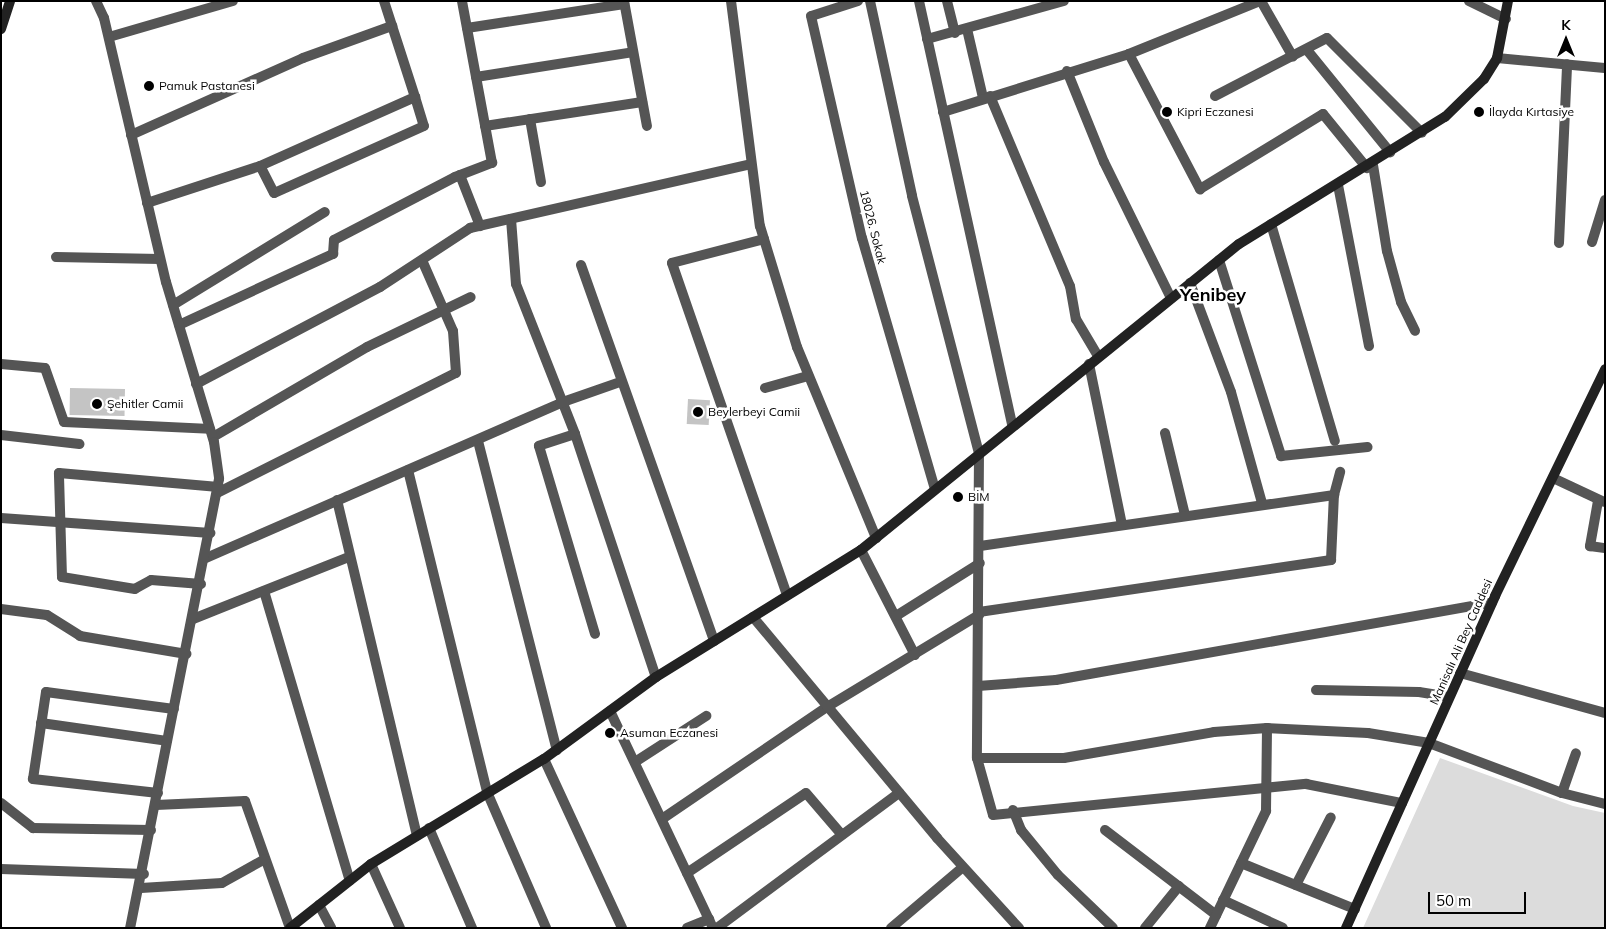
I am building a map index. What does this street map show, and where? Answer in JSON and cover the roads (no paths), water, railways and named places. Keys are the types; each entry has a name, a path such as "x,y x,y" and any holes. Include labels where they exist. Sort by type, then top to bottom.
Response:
{"main road":[{"path":"2,26 10,1"},
{"path":"290,928 371,864 544,759 656,677 861,550 1012,425 1219,260 1271,224 1370,167 1445,117 1484,79 1497,58 1508,1"},
{"name":"Manisalı Ali Bey Caddesi","path":"1346,928 1492,602 1605,369"}],"street":[{"path":"96,1 109,37 160,259 211,433 217,490 201,584 167,741 144,874 130,928"},
{"path":"109,37 233,1"},
{"path":"260,166 274,193 424,126 384,1"},
{"path":"179,325 333,254 334,240 460,175 492,163 462,1"},
{"path":"731,1 751,164 764,239 808,376 876,538"},
{"name":"18026. Sokak","path":"858,1 811,16 862,238 935,489"},
{"path":"870,1 912,196 979,453 978,758 993,815 1013,810 1306,784 1402,804"},
{"path":"919,1 1012,425"},
{"path":"947,1 955,32"},
{"path":"927,40 1064,1"},
{"path":"1469,1 1506,19"},
{"path":"943,112 1067,71 1128,54 1258,2 1293,57"},
{"path":"467,28 624,3 647,126"},
{"path":"131,135 303,58 392,26"},
{"path":"967,29 987,97 1070,286 1076,319 1098,356"},
{"path":"1215,96 1327,38 1422,132"},
{"path":"1307,50 1390,152"},
{"path":"476,77 633,52"},
{"path":"1128,54 1200,189 1324,114 1370,167 1387,251 1401,302 1416,331"},
{"path":"1497,58 1605,68"},
{"path":"1559,243 1566,64"},
{"path":"1067,71 1104,162 1171,298"},
{"path":"148,204 260,166 415,97"},
{"path":"485,126 642,102"},
{"path":"530,119 541,182"},
{"path":"196,384 380,287 480,226 751,164"},
{"path":"460,175 480,226"},
{"path":"1338,185 1370,346"},
{"path":"1592,242 1605,200"},
{"path":"173,305 325,212"},
{"path":"511,219 516,284 560,403 575,434 656,677"},
{"path":"1271,224 1336,441"},
{"path":"764,239 672,263 787,595"},
{"path":"56,257 160,259"},
{"path":"201,584 151,580 135,589 62,577 59,473 217,490 456,373 453,331 422,260"},
{"path":"1219,260 1281,456 1368,447"},
{"path":"581,265 620,382 714,640"},
{"path":"1190,283 1231,392 1262,503"},
{"path":"1,364 45,368 64,422 211,433 367,347 471,297"},
{"path":"1089,364 1122,525"},
{"path":"765,388 808,376"},
{"path":"206,558 337,500 478,441 560,403 620,382"},
{"path":"1165,433 1185,515"},
{"path":"575,434 539,446 595,634"},
{"path":"1,435 79,444"},
{"path":"478,441 557,750"},
{"path":"408,470 487,792 546,928"},
{"path":"662,819 828,707 979,614 1331,560 1334,495 1340,472"},
{"path":"1553,478 1601,501 1590,546 1605,548"},
{"path":"980,546 1262,503 1334,495"},
{"path":"337,500 349,557 417,836"},
{"path":"1,518 210,533"},
{"path":"861,550 915,655"},
{"path":"194,619 349,557"},
{"path":"896,616 980,563"},
{"path":"264,591 350,881"},
{"path":"978,686 1056,680 1492,602"},
{"path":"1,609 48,615 80,636 186,654"},
{"path":"753,616 899,793 1019,928"},
{"path":"1460,673 1605,713"},
{"path":"1316,690 1419,692 1449,697"},
{"path":"158,793 33,779 46,692 174,709"},
{"path":"610,711 711,924 687,928"},
{"path":"635,762 706,716"},
{"path":"41,723 167,741"},
{"path":"978,758 1064,758 1214,732 1267,728 1368,733 1429,743 1562,794 1605,804"},
{"path":"1210,928 1266,811 1267,728"},
{"path":"1562,794 1576,754"},
{"path":"544,759 622,928"},
{"path":"687,873 806,793 842,836"},
{"path":"717,928 899,793"},
{"path":"156,805 244,801 290,928"},
{"path":"1,803 33,828 151,830"},
{"path":"1013,810 1021,830 1058,875 1113,928"},
{"path":"1296,885 1331,817"},
{"path":"429,828 472,928"},
{"path":"1105,830 1216,915"},
{"path":"140,888 222,883 265,860"},
{"path":"1241,862 1355,909"},
{"path":"371,864 400,928"},
{"path":"891,928 963,867"},
{"path":"1,869 144,874"},
{"path":"1145,928 1179,886"},
{"path":"1223,900 1283,928"},
{"path":"319,905 331,928"}],"place":[{"name":"Pamuk Pastanesi","path":"149,86"},
{"name":"Kipri Eczanesi","path":"1167,112"},
{"name":"İlayda Kırtasiye","path":"1479,112"},
{"name":"Şehitler Camii","path":"97,404"},
{"name":"Beylerbeyi Camii","path":"698,412"},
{"name":"BİM","path":"958,497"},
{"name":"Asuman Eczanesi","path":"610,733"}],"district":[{"name":"Yenibey","path":"1213,295"}]}
